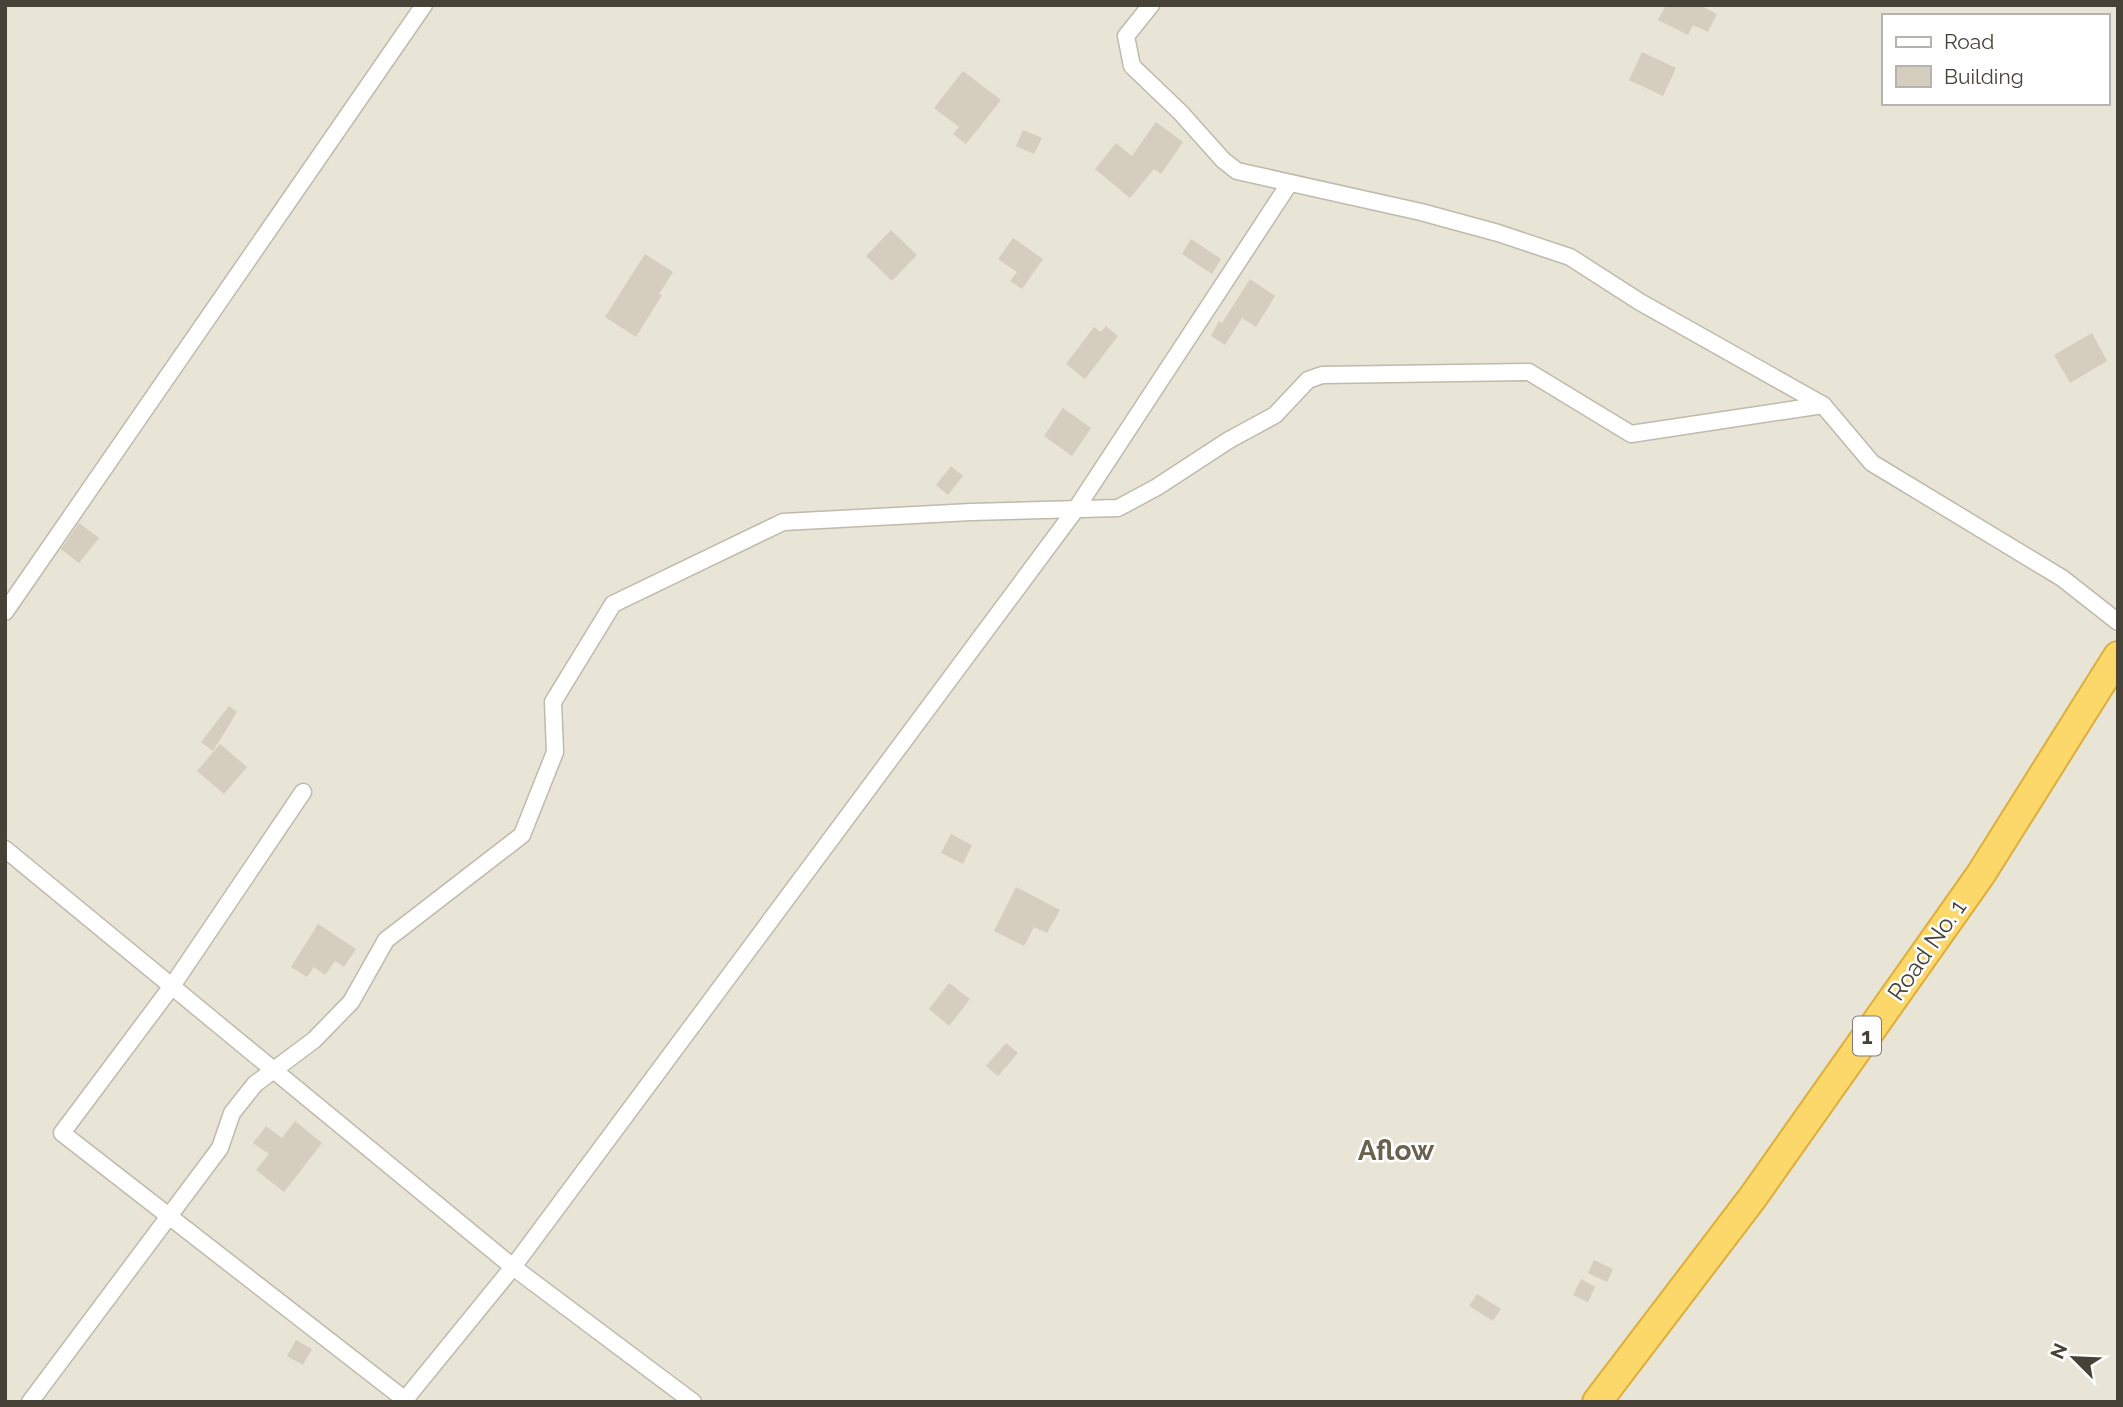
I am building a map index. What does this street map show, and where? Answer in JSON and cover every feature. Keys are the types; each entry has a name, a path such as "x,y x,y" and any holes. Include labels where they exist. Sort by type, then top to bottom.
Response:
{"highway":[{"name":"Road No. 1","path":"1597,1402 1753,1197 1981,874 2118,656"}],"street":[{"path":"5,612 425,5"},
{"path":"1151,5 1126,36 1132,66 1181,113 1223,160 1237,171 1421,212 1498,233 1570,257 1640,302 1823,405 1872,463 2062,578 2118,622"},
{"path":"303,792 172,986 62,1133 405,1401 513,1267 1076,509 1289,184"},
{"path":"30,1402 220,1148 232,1113 255,1084 314,1040 351,1002 386,940 522,835 555,752 553,702 613,604 783,522 971,512 1118,509 1157,488 1229,440 1275,415 1286,407 1294,393 1308,380 1321,376 1529,372 1631,434 1823,405"},
{"path":"5,849 513,1267 693,1402"}],"shaded area":[{"path":"5,5 2118,5 2118,1402 5,1402"}],"building":[{"path":"1666,5 1700,5 1717,14 1708,32 1693,25 1688,35 1658,20"},
{"path":"1642,52 1676,68 1663,96 1629,80"},
{"path":"963,71 1001,100 966,144 953,134 959,127 934,108"},
{"path":"1156,122 1183,142 1161,174 1154,169 1130,198 1095,169 1116,143 1132,156"},
{"path":"1023,130 1042,138 1034,154 1016,146"},
{"path":"891,230 917,255 892,281 866,256"},
{"path":"1013,238 1043,259 1022,289 1010,281 1017,272 998,259"},
{"path":"1191,239 1221,259 1212,274 1182,254"},
{"path":"645,254 673,272 636,337 605,317"},
{"path":"1250,279 1275,296 1256,327 1242,318 1225,345 1211,336"},
{"path":"1106,326 1118,336 1085,379 1066,364 1094,327 1101,332"},
{"path":"2092,333 2107,361 2070,383 2054,355"},
{"path":"1063,408 1091,428 1072,456 1044,436"},
{"path":"951,466 963,476 948,495 936,485"},
{"path":"79,523 99,538 79,563 61,549"},
{"path":"229,706 237,712 213,751 201,742"},
{"path":"220,744 247,767 224,794 197,771"},
{"path":"951,834 972,845 963,864 941,853"},
{"path":"1016,887 1060,910 1047,933 1034,927 1024,946 994,931"},
{"path":"318,924 356,949 344,967 335,961 325,975 314,967 307,977 291,967"},
{"path":"949,983 970,999 949,1026 929,1009"},
{"path":"1006,1043 1018,1053 998,1076 986,1066"},
{"path":"295,1121 322,1143 284,1192 256,1170 269,1154 253,1143 266,1126 282,1138"},
{"path":"1594,1260 1613,1269 1607,1282 1588,1273"},
{"path":"1581,1279 1595,1287 1588,1302 1573,1295"},
{"path":"1477,1294 1501,1309 1493,1321 1469,1306"},
{"path":"296,1340 312,1349 303,1365 287,1356"}],"district":[{"name":"Aflow","path":"1396,1150"}]}
